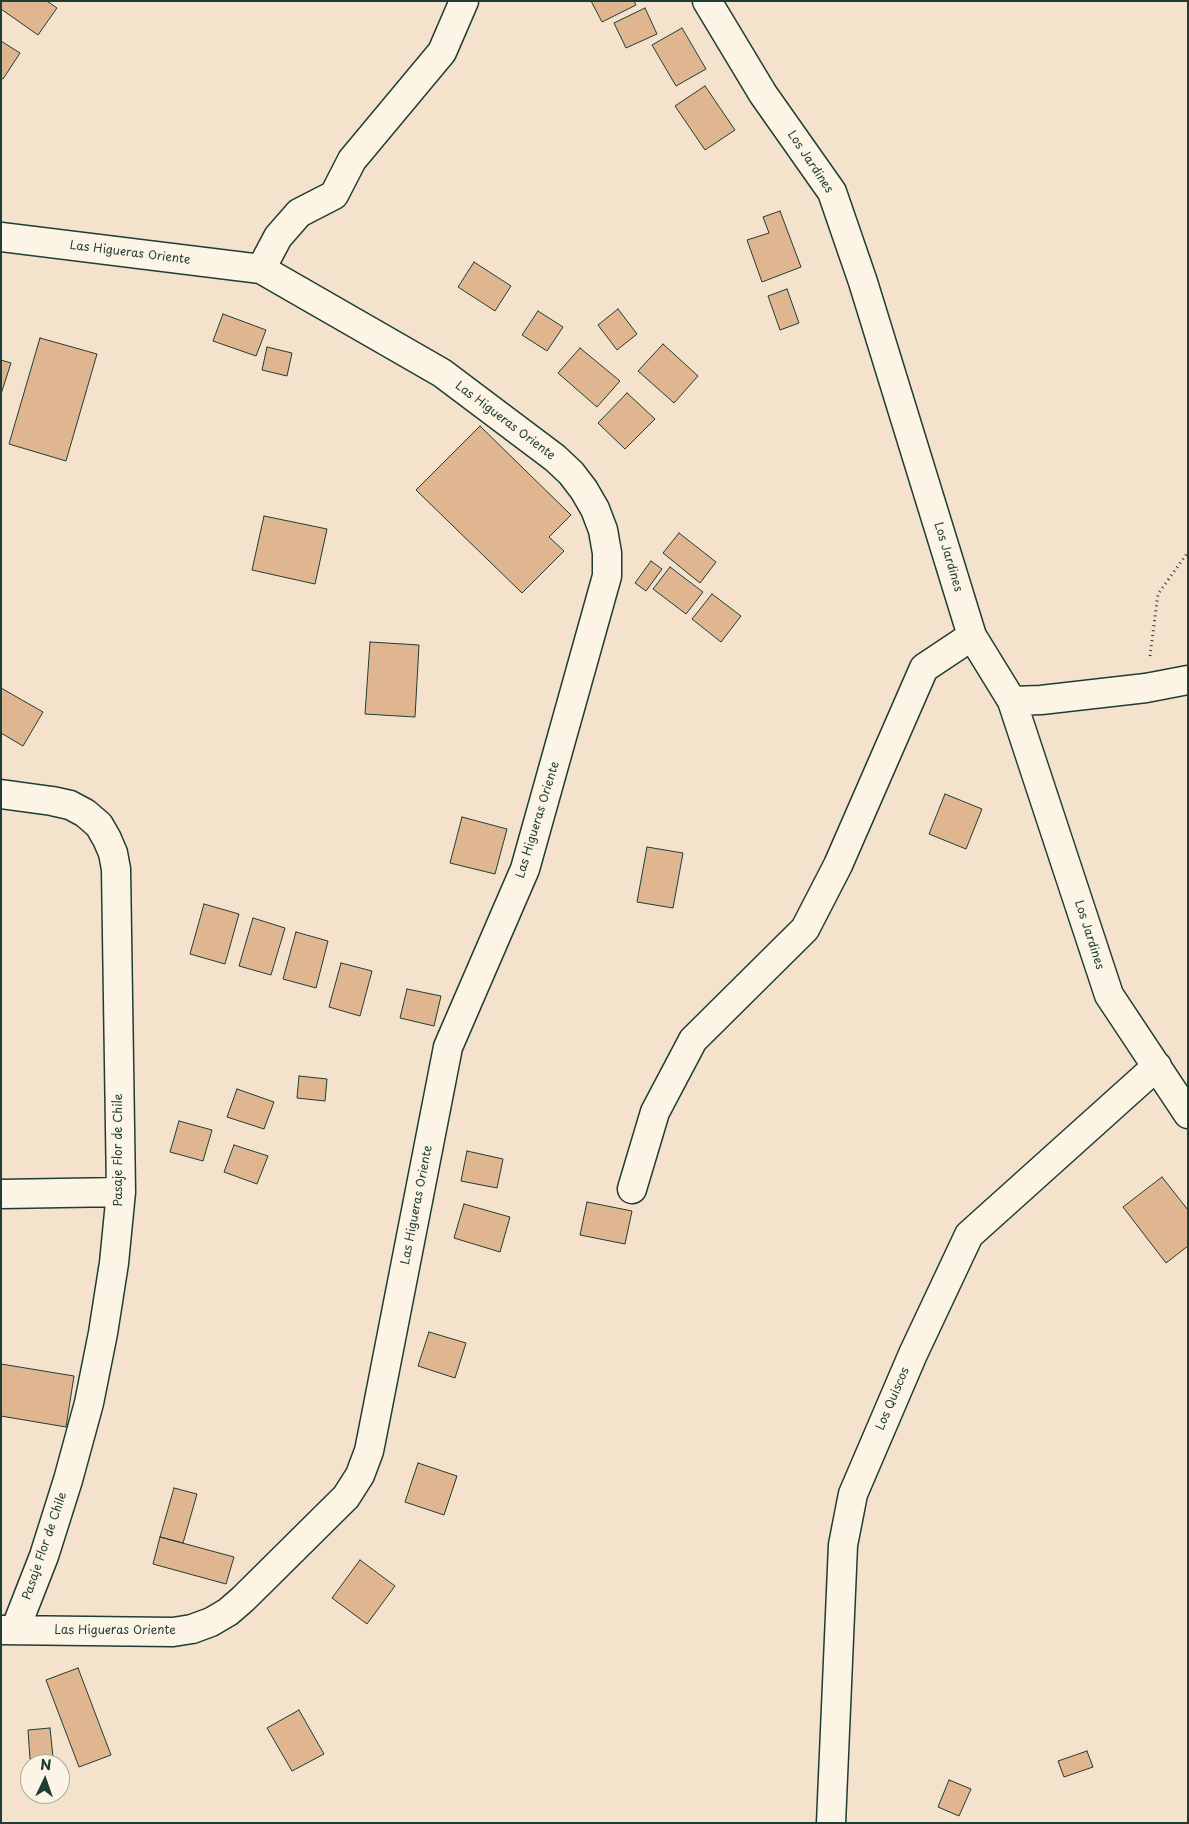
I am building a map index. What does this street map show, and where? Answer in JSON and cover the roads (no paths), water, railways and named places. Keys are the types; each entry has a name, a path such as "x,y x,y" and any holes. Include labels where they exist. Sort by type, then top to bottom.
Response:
{"street":[{"path":"261,269 278,237 299,213 334,195 352,160 442,52 464,1"},
{"name":"Los Jardines","path":"708,1 762,94 832,192 863,282 972,636 1012,701 1109,995 1188,1114"},
{"name":"Las Higueras Oriente","path":"1,237 261,269 442,374 555,458 575,478 595,509 603,530 607,553 607,576 525,869 448,1047 370,1444 360,1475 346,1497 250,1592 228,1612 211,1622 173,1632 8,1630"},
{"path":"632,1189 655,1112 693,1040 805,929 838,865 924,668 972,636"},
{"path":"1012,701 1041,700 1146,688 1188,680"},
{"name":"Pasaje Flor de Chile","path":"1,794 70,805 85,813 98,825 113,853 116,869 121,1192 110,1289 89,1403 50,1537 8,1630"},
{"name":"Los Quiscos","path":"832,1823 843,1545 853,1494 913,1354 969,1235 1157,1066"},
{"path":"1,1194 121,1192"}]}
